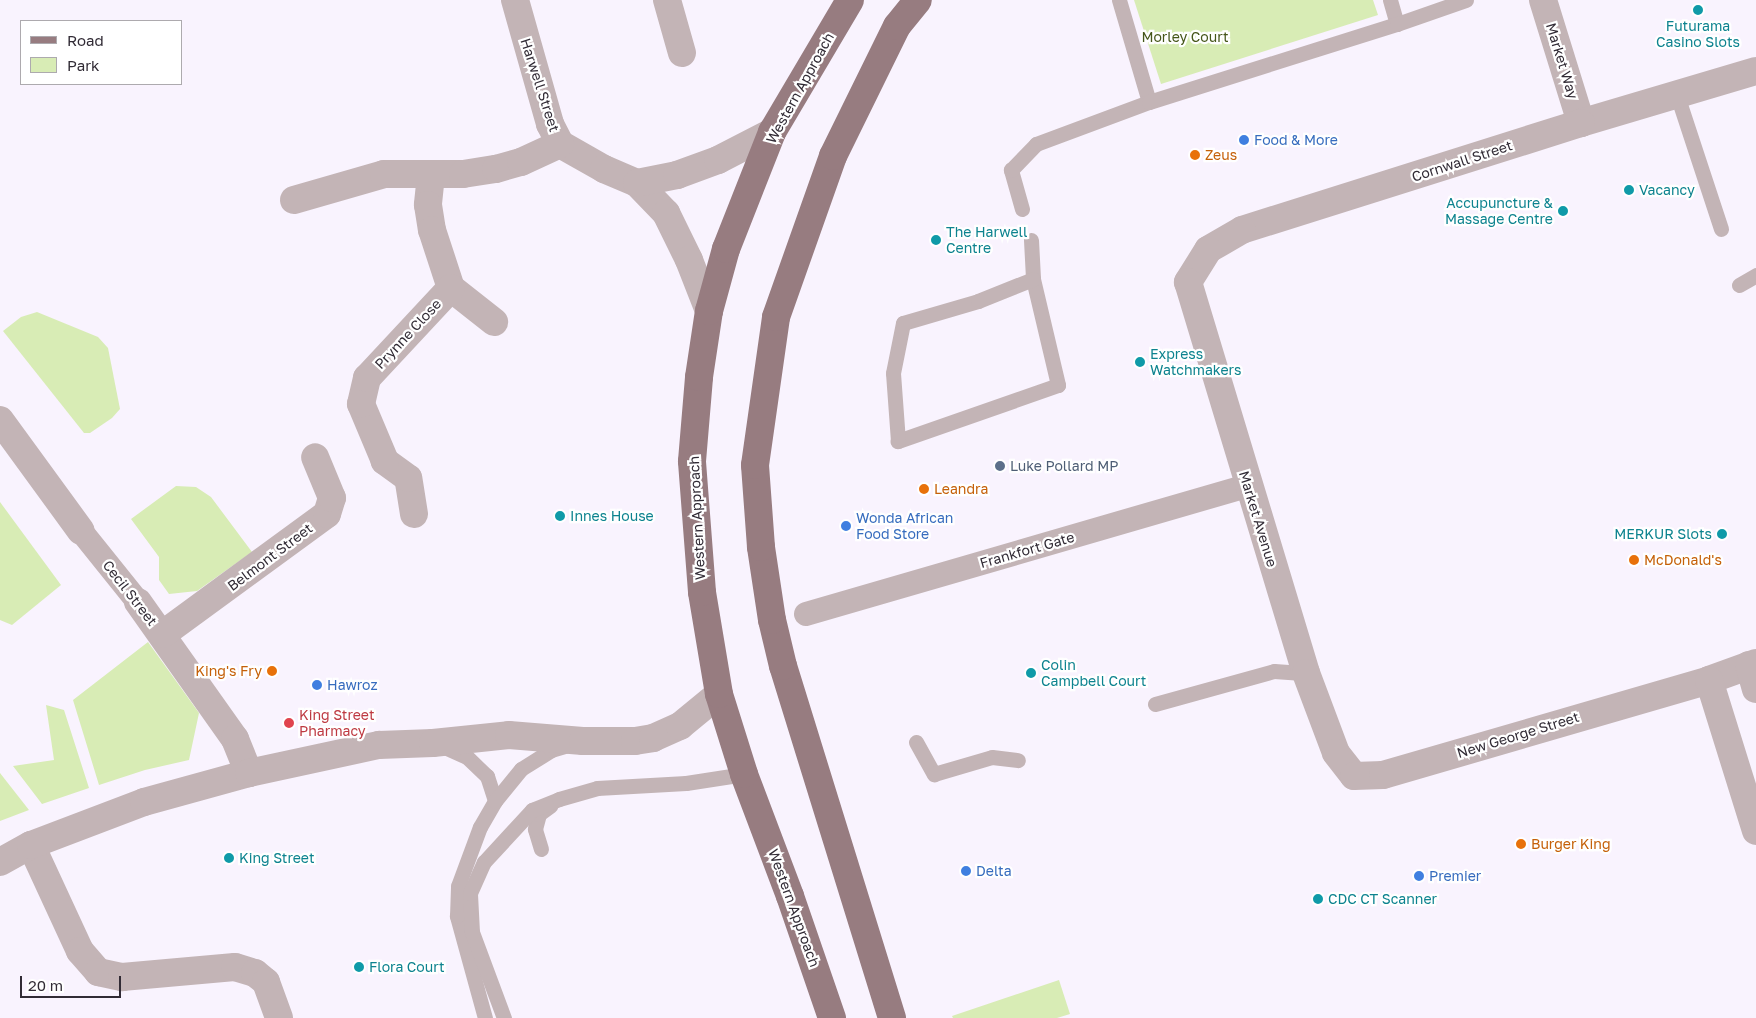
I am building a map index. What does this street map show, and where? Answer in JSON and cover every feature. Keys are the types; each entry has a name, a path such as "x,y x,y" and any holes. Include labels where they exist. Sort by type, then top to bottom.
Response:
{"main road":[{"name":"Western Approach","path":"832,1018 790,896 744,774 720,694 702,592 692,460 699,377 709,311 726,249 772,132 850,0"},
{"path":"892,1018 783,666 772,620 762,547 755,465 776,317 833,156 897,26 918,0"}],"street":[{"name":"Harwell Street","path":"515,0 550,124 560,144 604,169 637,183 666,213 689,260 709,311"},
{"path":"667,0 682,53"},
{"name":"Market Way","path":"1543,0 1581,123"},
{"name":"Cornwall Street","path":"1188,282 1208,250 1242,230 1581,123 1756,71"},
{"path":"637,183 677,175 710,163 772,132"},
{"path":"294,200 384,174 463,174 496,168 521,162 560,144"},
{"name":"Prynne Close","path":"431,175 428,206 432,230 451,288 494,322"},
{"name":"Market Avenue","path":"1188,282 1306,673 1336,753"},
{"name":"Prynne Close","path":"414,514 408,478 385,461 361,404 367,378 451,288"},
{"name":"Cecil Street","path":"0,420 82,531 163,634 235,739 249,773"},
{"name":"Belmont Street","path":"163,634 327,514 332,498 315,457"},
{"name":"Frankfort Gate","path":"806,614 1248,486"},
{"name":"New George Street","path":"1336,753 1354,776 1383,776 1709,680 1754,672"},
{"path":"1709,680 1756,831"},
{"path":"0,862 31,845 144,802 249,773 379,745 434,743 509,735 583,741 635,741 653,738 680,726 720,694"},
{"path":"31,845 80,951 98,972 122,977 235,967 254,973 266,982 279,1018"}],"lane":[{"path":"1119,0 1149,102"},
{"path":"1390,0 1397,24"},
{"path":"1022,209 1011,170 1036,144 1149,102 1397,24 1466,0"},
{"path":"1677,95 1721,229"},
{"path":"1031,240 1033,279 1058,385 898,441 893,373 903,322 978,301 1033,279"},
{"path":"1739,286 1756,275"},
{"path":"1155,704 1274,671 1306,673"},
{"path":"485,1018 457,916 458,886 480,826 495,801 521,769 551,750 583,741"},
{"path":"916,742 934,774 992,757 1018,760"},
{"path":"434,743 467,757 486,776 495,801"},
{"path":"504,1018 472,932 470,893 484,862 532,810 559,799 597,788 686,783 744,774"},
{"path":"541,849 535,830 539,814 559,799"}],"green space":[{"name":"Morley Court","path":"1134,0 1373,0 1378,15 1161,84"},
{"path":"37,312 98,337 108,348 120,409 112,418 90,433 84,433 3,331 21,317"},
{"path":"176,486 196,487 211,497 252,552 197,591 169,594 159,580 159,557 131,519"},
{"path":"0,502 61,585 12,625 0,620"},
{"path":"148,642 199,713 189,760 145,770 99,785 73,700"},
{"path":"46,705 64,710 89,788 42,804 13,766 54,760"},
{"path":"0,773 29,810 0,821"},
{"path":"1059,980 1070,1014 1057,1018 953,1018 952,1016"}],"place":[{"name":"Futurama Casino Slots","path":"1698,10"},
{"name":"Food & More","path":"1244,140"},
{"name":"Zeus","path":"1195,155"},
{"name":"Vacancy","path":"1629,190"},
{"name":"Accupuncture & Massage Centre","path":"1563,211"},
{"name":"The Harwell Centre","path":"936,240"},
{"name":"Express Watchmakers","path":"1140,362"},
{"name":"Luke Pollard MP","path":"1000,466"},
{"name":"Leandra","path":"924,489"},
{"name":"Innes House","path":"560,516"},
{"name":"Wonda African Food Store","path":"846,526"},
{"name":"MERKUR Slots","path":"1722,534"},
{"name":"McDonald's","path":"1634,560"},
{"name":"King's Fry","path":"272,671"},
{"name":"Colin Campbell Court","path":"1031,673"},
{"name":"Hawroz","path":"317,685"},
{"name":"King Street Pharmacy","path":"289,723"},
{"name":"Burger King","path":"1521,844"},
{"name":"King Street","path":"229,858"},
{"name":"Delta","path":"966,871"},
{"name":"Premier","path":"1419,876"},
{"name":"CDC CT Scanner","path":"1318,899"},
{"name":"Flora Court","path":"359,967"}]}
